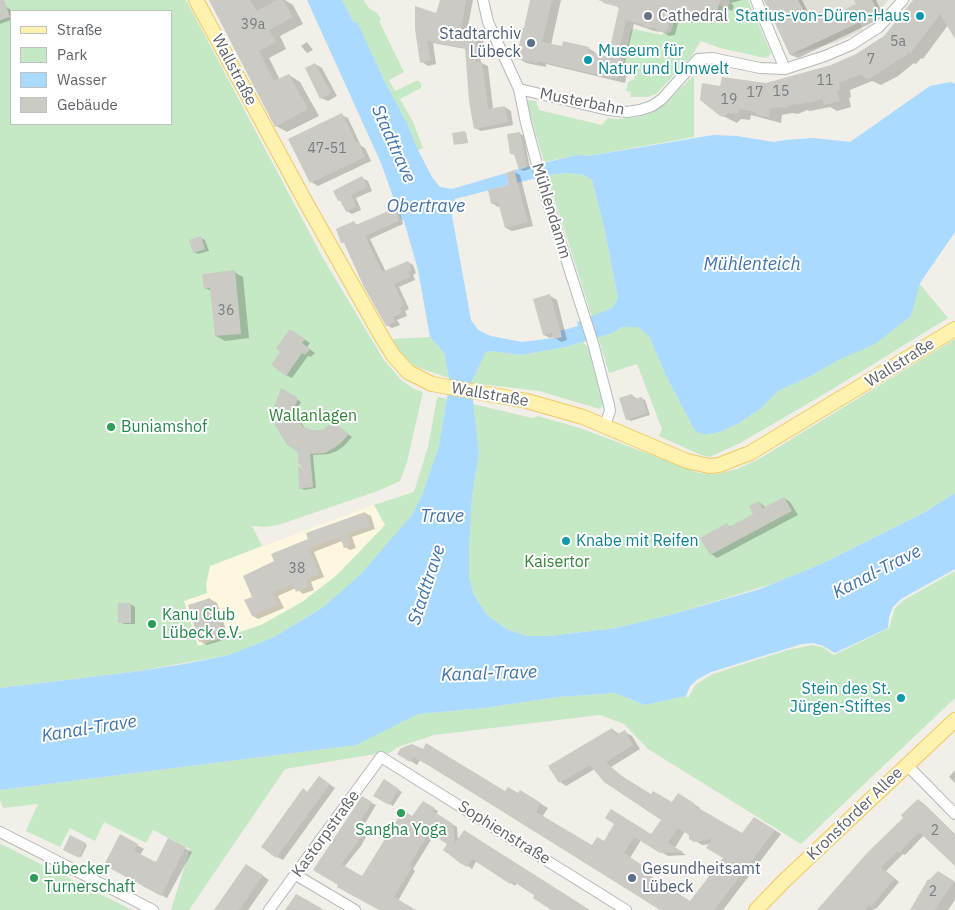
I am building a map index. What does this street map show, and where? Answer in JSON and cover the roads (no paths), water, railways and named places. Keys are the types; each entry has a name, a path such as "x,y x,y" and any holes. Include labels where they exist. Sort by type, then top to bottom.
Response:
{"main road":[{"name":"Wallstraße","path":"196,0 305,201 383,339 393,355 408,372 432,384 473,393 527,401 606,425 687,461 709,466 719,465 750,454 955,329"},
{"name":"Kronsforder Allee","path":"756,910 784,881 955,720"}],"street":[{"name":"Mühlendamm","path":"483,0 488,22 519,89 541,178 585,319 609,405 610,411 606,425"},
{"path":"756,0 785,69"},
{"name":"Musterbahn","path":"519,89 608,110 627,112 652,106 662,99 698,59 712,58 771,69 785,69 825,56 851,45 879,27 903,0"},
{"name":"Kastorpstraße","path":"269,910 381,757"},
{"name":"Sophienstraße","path":"381,757 626,910"},
{"path":"907,765 955,814"},
{"path":"0,832 153,910"},
{"path":"296,875 355,910"}],"water":[{"path":"307,0 342,0 354,23 357,22 384,80 407,123 418,150 432,177 440,187 452,189 506,173 509,185 455,199 451,210 471,320 478,330 491,336 522,342 561,337 560,331 578,326 577,322 612,308 618,298 604,227 592,180 584,175 569,173 547,175 517,183 514,170 577,155 589,156 713,135 737,136 774,142 813,138 850,142 930,86 951,82 955,84 955,232 920,283 911,316 875,344 838,360 811,376 778,391 760,409 739,423 720,432 704,435 695,431 666,376 649,336 638,327 622,327 613,333 566,347 521,355 486,352 471,383 479,453 472,497 469,577 474,595 487,615 508,630 527,636 549,636 616,628 670,615 760,589 821,564 925,512 955,493 955,569 901,599 893,607 889,617 888,628 835,653 813,643 802,644 711,672 690,686 686,696 645,705 615,693 558,697 484,708 418,714 356,745 0,790 0,688 184,664 229,655 274,637 322,608 361,574 411,516 422,495 438,449 447,399 449,378 444,353 430,337 418,270 404,221 401,219 381,163"}],"place":[{"name":"Cathedral","path":"648,16"},
{"name":"Statius-von-Düren-Haus","path":"920,16"},
{"name":"Stadtarchiv Lübeck","path":"531,43"},
{"name":"Museum für Natur und Umwelt","path":"588,60"},
{"name":"Buniamshof","path":"111,427"},
{"name":"Knabe mit Reifen","path":"566,541"},
{"name":"Kanu Club Lübeck e.V.","path":"152,624"},
{"name":"Stein des St. Jürgen-Stiftes","path":"901,698"},
{"name":"Sangha Yoga","path":"401,813"},
{"name":"Lübecker Turnerschaft","path":"34,878"},
{"name":"Gesundheitsamt Lübeck","path":"632,878"}],"water label":[{"name":"Stadttrave","path":"393,144"},
{"name":"Obertrave","path":"426,207"},
{"name":"Mühlenteich","path":"752,265"},
{"name":"Trave","path":"442,517"},
{"name":"Kanal-Trave","path":"877,572"},
{"name":"Stadttrave","path":"427,585"},
{"name":"Kanal-Trave","path":"489,674"},
{"name":"Kanal-Trave","path":"89,729"}],"park label":[{"name":"Wallanlagen","path":"313,416"},
{"name":"Kaisertor","path":"557,562"}]}
